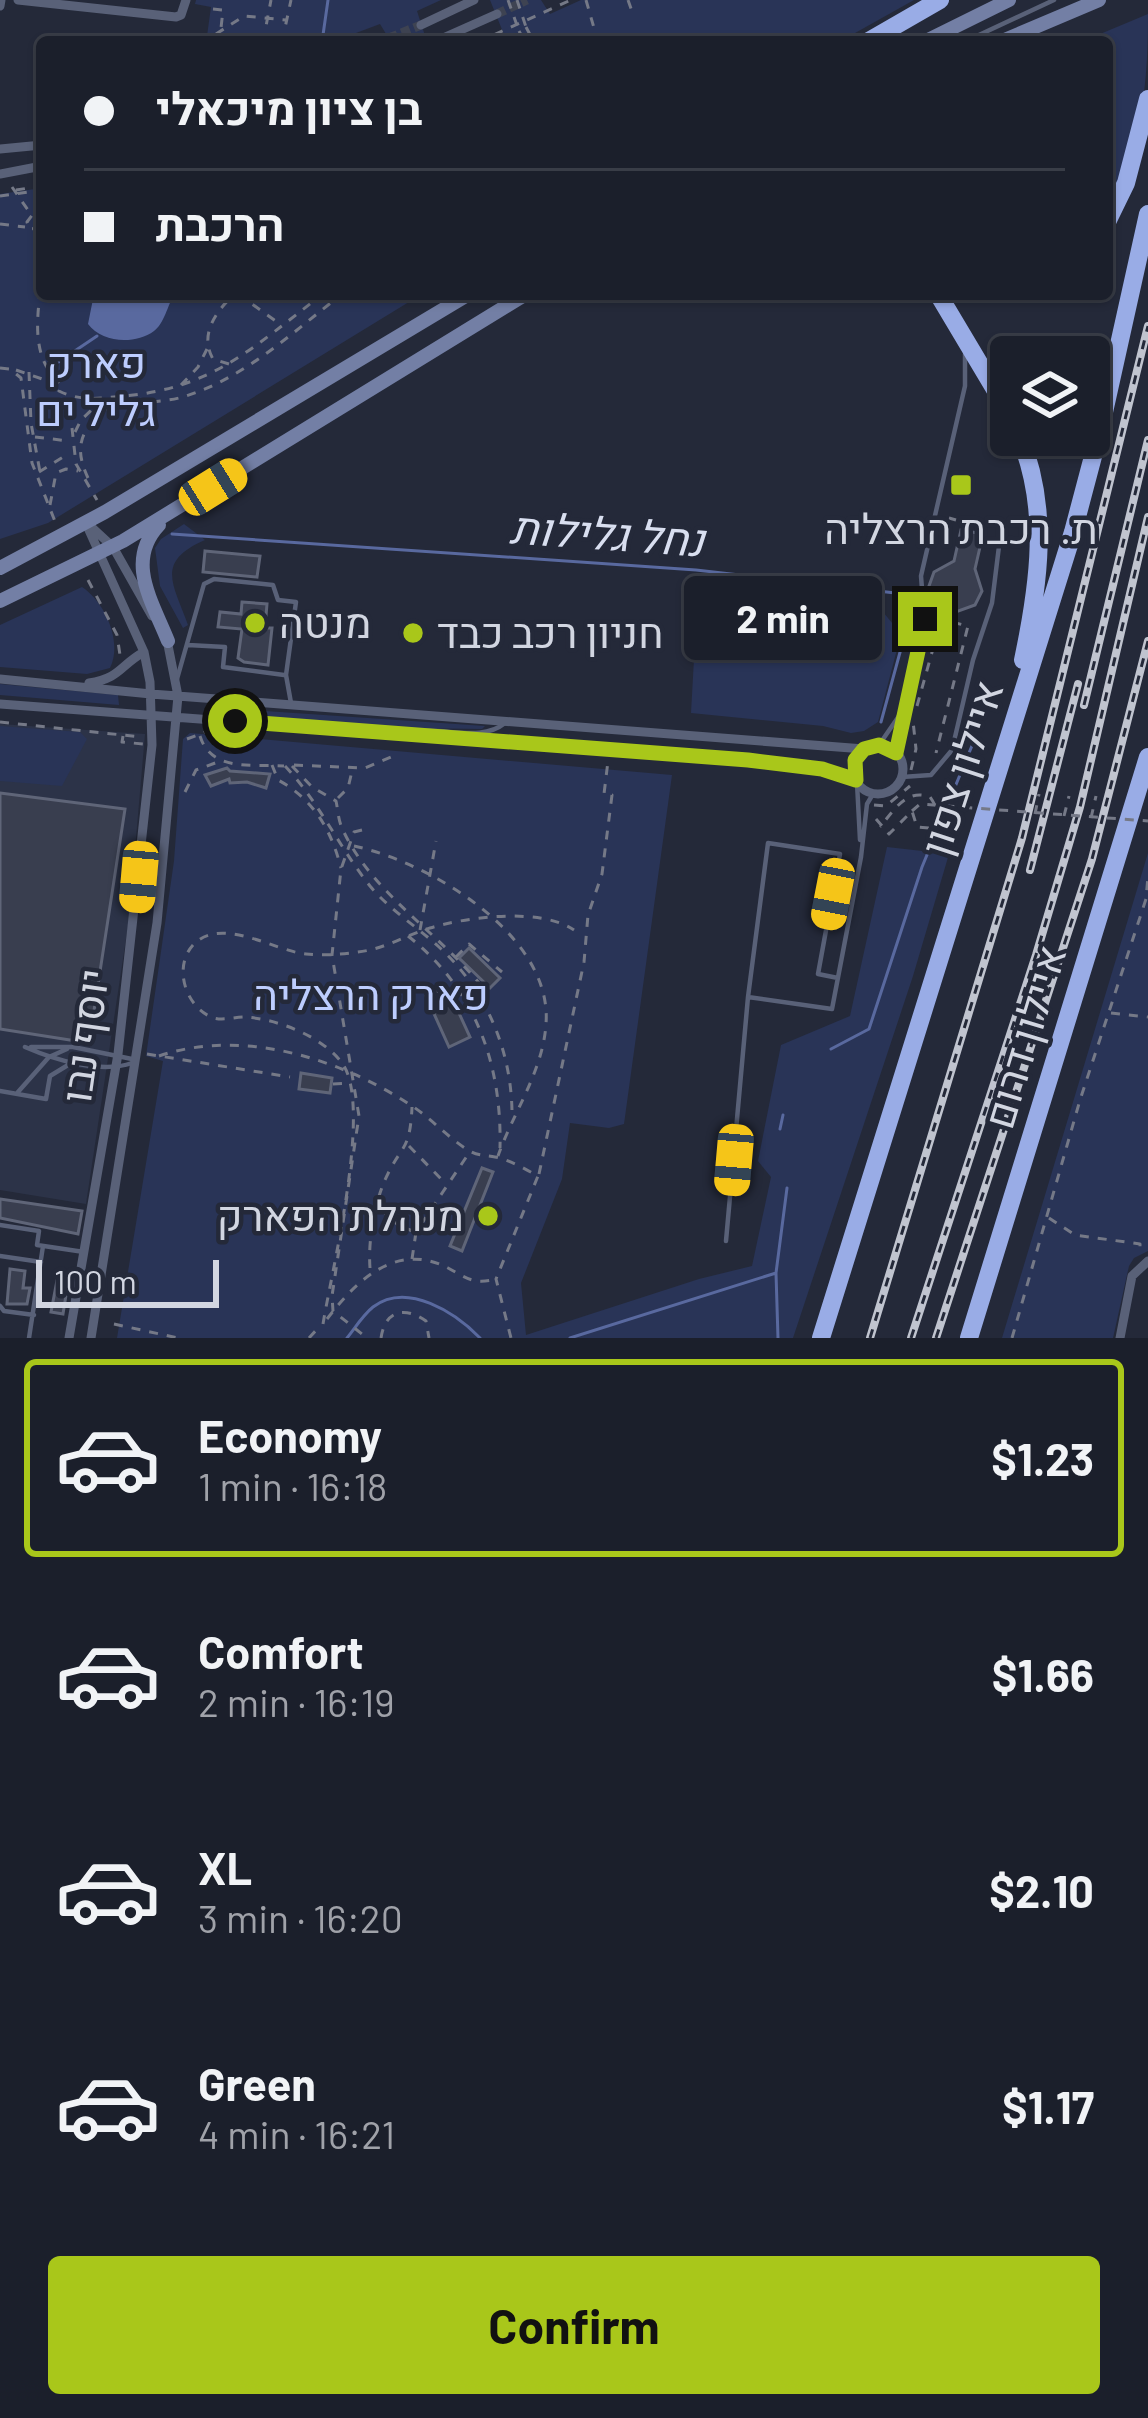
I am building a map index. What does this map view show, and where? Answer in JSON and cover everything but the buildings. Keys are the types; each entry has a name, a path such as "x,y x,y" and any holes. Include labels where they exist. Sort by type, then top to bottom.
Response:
{"highway":[{"path":"877,36 940,0"},
{"path":"1113,210 1126,183 1148,99"},
{"name":"איילון צפון","path":"820,1338 1073,532 1148,214"},
{"path":"945,300 990,380"},
{"path":"1002,757 1037,593 1040,539 1033,477 1026,456"},
{"name":"איילון דרום","path":"969,1338 1148,757"}],"main road":[{"path":"936,36 1009,0"},
{"path":"1014,36 1099,0"},
{"path":"0,568 86,523 459,300"},
{"path":"0,601 98,556 516,300"},
{"path":"168,640 145,584 140,555 154,530 174,511"}],"street":[{"path":"18,0 176,17 186,0"},
{"path":"421,25 475,0"},
{"path":"448,36 497,14"},
{"path":"0,149 36,146"},
{"path":"0,174 36,167"},
{"name":"יוסף נבו","path":"86,523 113,547 168,640 178,696 157,923 91,1338"},
{"name":"יוסף נבו","path":"69,1338 118,1054 150,767 151,694 144,652 86,523"},
{"path":"74,685 112,679 144,652"},
{"path":"0,679 864,749 879,745 896,753 912,775 870,799 856,781 807,766 412,732 0,704"},
{"path":"856,781 855,760 864,749"},
{"path":"1120,1338 1132,1276 1144,1263"}],"lane":[{"path":"977,36 1054,0"},
{"path":"896,753 925,628 921,576 965,386 964,346 945,300"},
{"path":"912,775 931,775 952,750 992,603 1001,530"},
{"path":"177,679 200,590 208,580 272,585 278,600 296,602 286,675 291,703"},
{"path":"188,645 225,646 223,668 286,675"},
{"path":"879,745 904,708"},
{"path":"491,718 497,729 517,741"},
{"path":"412,732 482,733 497,729 507,719"},
{"path":"856,781 861,852"},
{"path":"748,997 832,1009 870,799"},
{"path":"726,1241 748,997 768,843 840,854 818,974 838,978"},
{"path":"25,1047 73,1047 138,1057 115,1069 49,1057 25,1047"},
{"path":"16,1094 49,1057 73,1047"},
{"path":"0,1091 46,1099 50,1076 74,1061"},
{"path":"0,1225 38,1231 41,1262 29,1338"},
{"path":"40,1246 84,1252"},
{"path":"0,1256 41,1262"},
{"path":"0,1306 4,1311 34,1315"}],"path":[{"path":"264,36 271,0"},
{"path":"283,36 291,0"},
{"path":"508,0 522,36"},
{"path":"517,0 531,36"},
{"path":"491,36 572,0"},
{"path":"586,0 596,36"},
{"path":"628,0 634,17"},
{"path":"213,9 223,10 218,31 244,16 286,20"},
{"path":"0,196 36,188"},
{"path":"14,190 36,216"},
{"path":"27,227 31,215"},
{"path":"0,224 36,231"},
{"path":"40,300 37,343 45,366 62,385 59,392 81,398 154,394 196,382 232,363 314,300"},
{"path":"178,387 193,374 207,348 212,321 231,300"},
{"path":"244,300 279,327 285,338"},
{"path":"88,478 80,457 80,439 103,410 165,402 212,388 334,300"},
{"path":"207,348 213,359 232,363 239,372"},
{"path":"0,368 48,381"},
{"path":"10,369 23,387 37,472 56,524"},
{"path":"28,372 30,437"},
{"path":"219,372 219,383"},
{"path":"196,382 212,388"},
{"path":"72,448 81,420 105,398"},
{"path":"72,428 72,448 97,500"},
{"path":"30,437 69,441"},
{"path":"37,472 63,457"},
{"path":"51,513 56,473 80,471"},
{"path":"949,518 956,520"},
{"path":"88,580 117,635 121,659"},
{"path":"933,618 968,626 935,760"},
{"path":"870,799 886,806 910,787 916,749 913,722 941,620"},
{"path":"0,722 145,737"},
{"path":"197,728 209,756 220,761 352,769 375,767 391,757"},
{"path":"123,734 122,742 144,745"},
{"path":"183,739 196,739"},
{"path":"185,792 196,770 220,761"},
{"path":"511,1338 496,1279 538,1176 584,962 588,915 602,874 612,795 604,794 608,761"},
{"path":"272,765 278,780 297,790 319,815 341,869"},
{"path":"288,766 336,801"},
{"path":"288,766 374,891 483,988"},
{"path":"352,769 351,782 336,801 339,822 377,880 429,928 476,984 509,1068 512,1119"},
{"path":"327,795 342,792"},
{"path":"1035,814 1039,794"},
{"path":"912,811 917,827 930,828 937,820 937,810 930,796 912,795 880,826 889,834 912,811 920,805 1035,814 1091,818 1148,821"},
{"path":"1064,816 1069,796"},
{"path":"1091,818 1096,796"},
{"path":"323,1324 355,1117 353,1072 332,955 341,869 354,832 362,830"},
{"path":"420,932 436,841"},
{"path":"352,846 388,854 432,876 491,917 524,951 539,977 546,1022 541,1049 498,1157"},
{"path":"1012,1338 1146,899 1148,875"},
{"path":"333,1311 359,1116 353,1081 321,1044 301,1033 266,1020 206,1015 184,984 184,959 197,941 236,934 303,954 332,955 376,949 429,928 491,917 544,919 574,930"},
{"path":"408,936 463,992 493,1065 500,1149"},
{"path":"456,957 469,944 502,972"},
{"path":"463,992 476,984"},
{"path":"1109,1012 1148,1017"},
{"path":"476,1024 493,1023"},
{"path":"159,1056 229,1045 296,1054 353,1072 412,1105 470,1152 498,1157 538,1176"},
{"path":"138,1057 159,1056 290,1077"},
{"path":"333,1084 362,1076"},
{"path":"370,1271 368,1248 378,1206 385,1179 408,1145 412,1105"},
{"path":"408,1145 446,1185"},
{"path":"412,1259 416,1232 470,1152"},
{"path":"378,1206 398,1225 416,1232"},
{"path":"1047,1216 1075,1235 1140,1244 1144,1263"},
{"path":"309,1338 370,1271 412,1259 447,1268 470,1281 496,1279"},
{"path":"333,1311 367,1338"},
{"path":"381,1338 384,1322 405,1311 426,1321 429,1338"},
{"path":"114,1324 178,1338"}],"shaded area":[{"path":"93,300 171,300 157,328 146,335 110,338 88,324"},
{"path":"0,724 145,734 129,919 86,1204 0,1190"}],"green space":[{"path":"196,0 441,0 417,11 425,36 387,36 380,24 348,36 207,36 211,7 195,4"},
{"path":"490,0 541,0 550,14 581,0 914,0 850,36 505,36"},
{"path":"1148,14 1145,86 1136,133 1113,188 1113,36 1095,36"},
{"name":"פארק גליל ים","path":"36,189 36,300 412,300 48,523 0,539 0,194"},
{"path":"184,524 205,540 189,548 174,566 174,586 188,625 183,628 160,586 155,548"},
{"path":"82,587 110,623 114,646 110,668 87,674 0,667 0,625"},
{"path":"698,587 879,607 901,634 878,722 851,733 691,713"},
{"path":"0,684 118,695 119,705 0,695"},
{"path":"205,707 485,726 401,728 204,712"},
{"path":"0,726 80,732 87,739 62,786 0,781"},
{"name":"פארק הרצליה","path":"190,733 672,775 624,1124 609,1128 570,1123 562,1179 521,1283 526,1335 752,1266 771,1177 758,1161 781,1045 850,1016 887,847 949,854 793,1338 117,1338 163,1061 146,1056 174,861 183,739"},
{"path":"1148,853 1148,1251 1129,1266 1113,1338 1002,1338"}],"waterway":[{"name":"נחל גלילות","path":"323,36 328,0"},
{"name":"נחל גלילות","path":"51,367 97,336"},
{"name":"נחל גלילות","path":"172,534 696,570 904,594 911,612 881,722"},
{"path":"831,1049 869,1029 922,867 976,736 969,734"},
{"path":"780,1129 783,1115"},
{"path":"778,1338 776,1273 787,1188"},
{"path":"570,1338 776,1273"},
{"path":"347,1338 373,1307 401,1297 445,1310 480,1338"}],"tunnel":[{"path":"497,14 527,0"},
{"path":"394,36 421,25"}],"railway":[{"path":"870,1338 1022,838 1148,326"},
{"path":"1084,705 1148,440"},
{"path":"911,1338 1080,807 1148,517"},
{"path":"936,1338 1092,859 1148,641"},
{"path":"1030,870 1078,684"}],"place":[{"name":"ת. רכבת הרצליה","path":"961,485"},
{"name":"מנטה","path":"255,623"},
{"name":"חניון רכב כבד","path":"413,633"},
{"name":"מנהלת הפארק","path":"488,1216"}],"route":[{"path":"235,721 748,760 822,769 856,780 853,767 864,749 879,745 896,753 925,619"}]}
